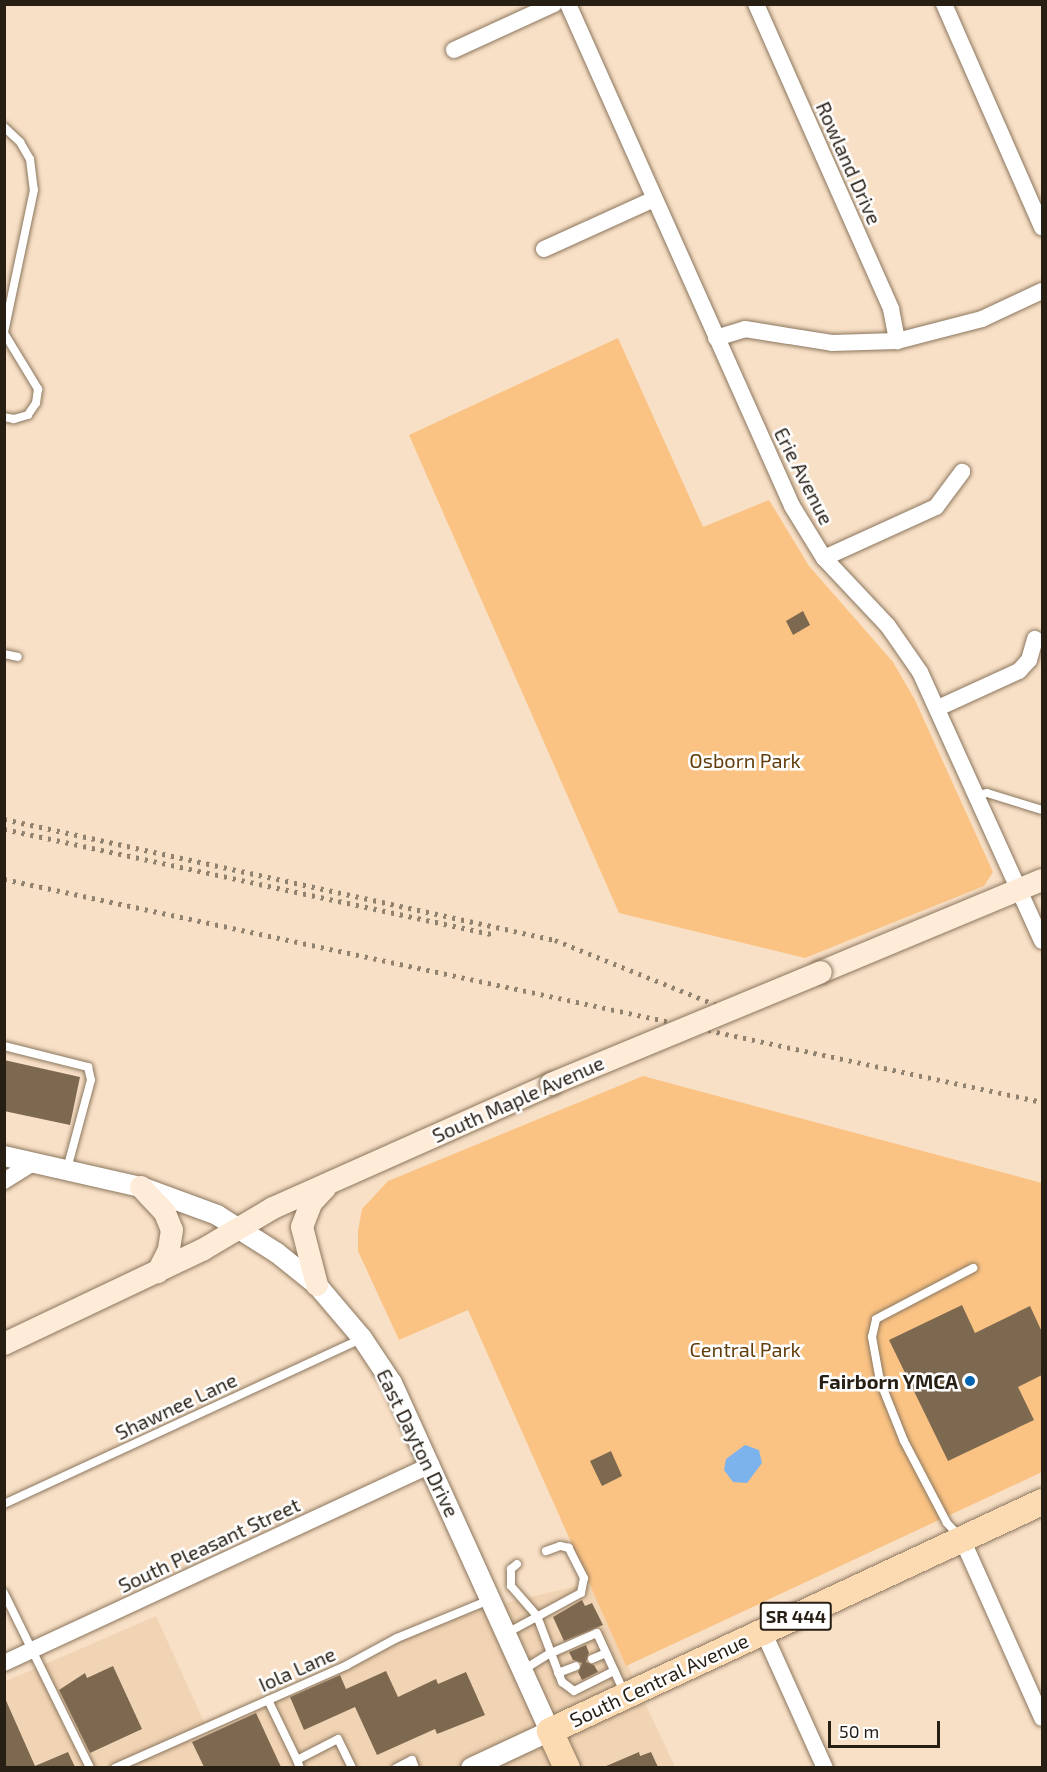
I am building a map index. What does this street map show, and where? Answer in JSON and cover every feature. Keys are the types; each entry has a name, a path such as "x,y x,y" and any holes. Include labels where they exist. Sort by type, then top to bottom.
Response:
{"main road":[{"name":"South Maple Avenue","path":"4,1344 158,1272 239,1228 328,1184 551,1084 1021,891 1042,880"},
{"path":"317,1285 304,1238 303,1217 328,1184"},
{"path":"141,1187 165,1213 172,1230 169,1250 158,1272"},
{"name":"South Central Avenue","path":"550,1731 1042,1502"},
{"path":"550,1731 567,1767"}],"street":[{"path":"454,50 554,4"},
{"name":"Erie Avenue","path":"568,4 792,506 824,558 908,653 938,708 1042,940"},
{"name":"Rowland Drive","path":"756,4 891,309 897,341"},
{"path":"944,4 1042,227"},
{"path":"544,249 654,199"},
{"path":"716,338 745,329 832,343 897,341 982,319 1042,291"},
{"path":"824,558 936,507 962,472"},
{"path":"938,708 1019,671 1029,660 1035,639"},
{"name":"East Dayton Drive","path":"4,1156 141,1187 239,1228 317,1285 362,1338 392,1383 550,1731"},
{"path":"4,1181 35,1162"},
{"name":"South Pleasant Street","path":"4,1663 431,1465"},
{"path":"962,1539 1042,1718"},
{"path":"763,1631 825,1767"},
{"name":"South Central Avenue","path":"471,1767 550,1731"}],"lane":[{"path":"4,128 20,142 30,159 34,190 4,333 38,389 36,403 28,415 14,419 4,417"},
{"path":"4,654 18,657"},
{"path":"977,795 987,793 1042,810"},
{"path":"5,1045 88,1067 91,1080 67,1169"},
{"path":"962,1539 947,1523 904,1441 880,1381 872,1337 876,1319 973,1268"},
{"name":"Shawnee Lane","path":"4,1504 362,1338"},
{"path":"507,1634 581,1593 584,1578 569,1548 560,1546 546,1551"},
{"path":"517,1564 511,1569 511,1586 537,1616 549,1654 558,1673 574,1691 614,1671"},
{"path":"4,1593 90,1767"},
{"name":"Iola Lane","path":"115,1767 268,1700 397,1638 492,1600"},
{"path":"523,1670 549,1654 597,1633 626,1696"},
{"path":"592,1659 606,1653"},
{"path":"558,1673 576,1666"},
{"path":"268,1700 299,1764 338,1739 352,1767"},
{"path":"396,1767 412,1760 415,1767"}],"shaded area":[{"path":"589,1583 675,1767 5,1767 4,1682 156,1616 204,1722 477,1610"}],"green space":[{"name":"Osborn Park","path":"618,338 703,527 769,500 809,566 893,662 915,700 993,872 984,886 805,958 619,913 409,435"},
{"name":"Central Park","path":"643,1076 1042,1183 1042,1472 626,1666 468,1310 399,1340 358,1251 358,1231 362,1209 388,1181"}],"water":[{"path":"745,1445 759,1450 762,1463 747,1483 733,1482 724,1470 726,1459"}],"building":[{"path":"803,611 810,625 793,635 786,621"},
{"path":"4,1060 80,1077 70,1125 4,1111"},
{"name":"Fairborn YMCA","path":"962,1305 975,1333 1030,1306 1042,1332 1042,1375 1018,1387 1034,1420 948,1461 889,1340"},
{"path":"611,1451 622,1476 602,1486 590,1461"},
{"path":"582,1600 585,1606 592,1603 603,1625 564,1641 553,1617"},
{"path":"586,1645 589,1653 586,1662 594,1665 598,1672 582,1680 578,1672 582,1663 573,1660 569,1652"},
{"path":"113,1666 142,1729 90,1753 59,1690 85,1673 87,1678"},
{"path":"386,1671 398,1697 436,1679 438,1684 466,1672 485,1715 437,1734 435,1729 377,1755 355,1707 304,1730 290,1697 340,1675 346,1689"},
{"path":"4,1696 35,1766 68,1752 75,1767 4,1767"},
{"path":"256,1713 281,1767 204,1767 192,1742"},
{"path":"639,1752 640,1756 651,1752 658,1767 604,1767"}],"railway":[{"path":"4,819 555,940 717,1005"},
{"path":"4,829 496,935"},
{"path":"4,879 1042,1102"}],"place":[{"name":"Fairborn YMCA","path":"970,1381"}]}
